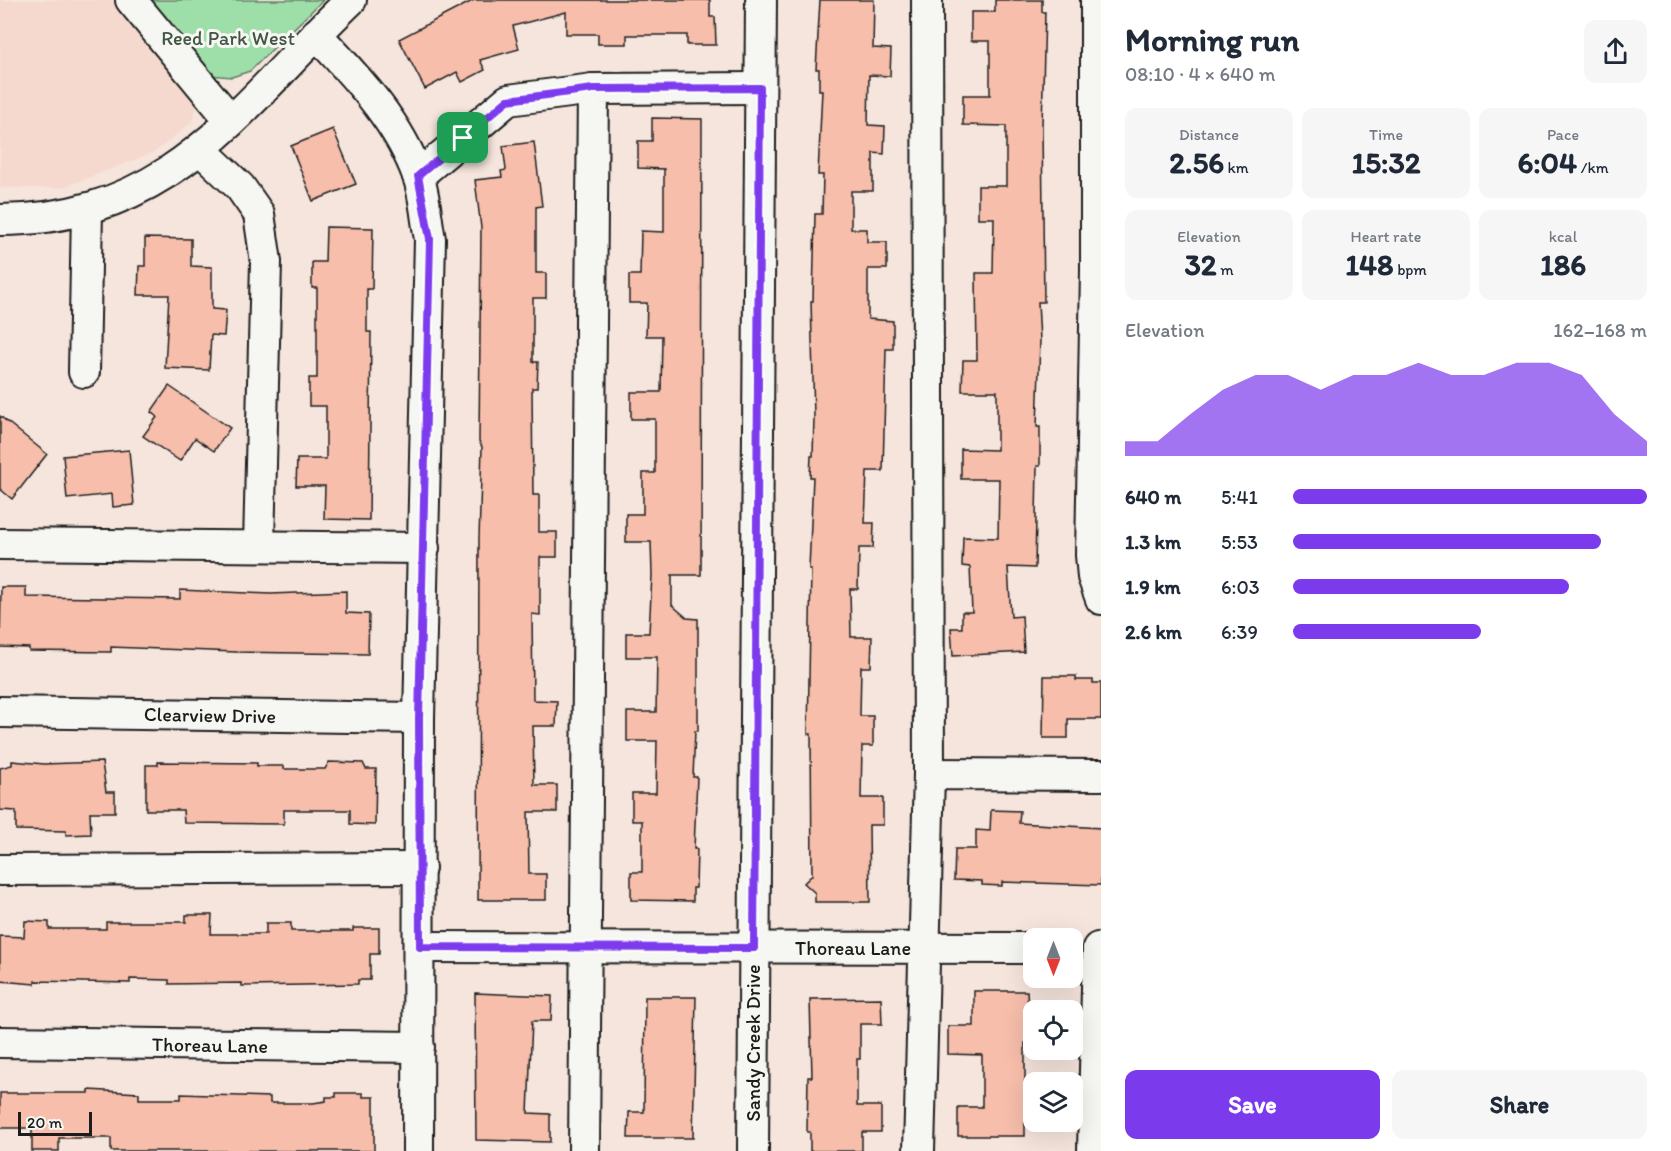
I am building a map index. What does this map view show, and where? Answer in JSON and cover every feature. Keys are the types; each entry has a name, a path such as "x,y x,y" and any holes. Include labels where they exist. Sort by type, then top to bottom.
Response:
{"street":[{"path":"131,0 231,121"},
{"path":"0,220 32,220 87,210 125,196 164,177 201,150 351,0"},
{"name":"Sandy Creek Drive","path":"753,1151 761,0"},
{"path":"919,1151 929,774 927,0"},
{"path":"1096,0 1099,91 1099,270 1097,434 1091,555 1093,576 1100,598"},
{"path":"316,34 373,97 397,135 418,176 430,239 419,718 418,1151"},
{"path":"418,176 508,100 593,89 760,88"},
{"path":"584,1151 593,89"},
{"path":"201,150 240,187 259,214 266,262 259,545"},
{"path":"84,372 87,210"},
{"path":"0,544 424,548"},
{"name":"Clearview Drive","path":"0,712 419,718"},
{"path":"929,774 1101,775"},
{"path":"0,870 420,868"},
{"name":"Thoreau Lane","path":"420,947 1023,948"},
{"path":"1091,948 1093,1151"},
{"name":"Thoreau Lane","path":"0,1042 419,1047"}],"shaded area":[{"path":"0,0 149,0 209,75 191,123 155,152 62,188 0,188"}],"green space":[{"name":"Reed Park West","path":"149,0 323,0 250,71 232,77 209,75"}],"building":[{"path":"474,0 710,0 710,17 715,17 716,45 687,45 687,35 627,35 627,44 598,44 598,34 566,34 566,12 513,26 519,49 480,60 485,70 462,82 457,72 425,89 399,39"},
{"path":"820,0 874,0 873,48 891,49 890,76 869,75 868,125 885,126 884,154 873,153 873,191 851,191 851,229 867,229 867,242 887,242 887,269 868,269 868,319 893,321 893,349 886,349 883,471 867,471 865,523 874,523 873,548 859,548 858,589 850,589 851,637 872,637 871,667 861,667 860,716 873,716 873,746 862,746 861,798 883,798 883,825 869,825 870,902 815,902 815,893 804,883 812,875 811,734 808,734 811,569 809,569 813,477 810,477 814,417 811,301 813,301 815,214 822,214 823,175 818,175 822,90 819,90 819,69 816,69"},
{"path":"995,0 1042,0 1042,12 1045,12 1042,126 1044,302 1038,302 1040,340 1037,427 1040,427 1040,466 1037,466 1035,568 1008,567 1011,617 1022,616 1024,652 953,656 951,628 962,628 962,612 972,612 970,567 962,566 963,537 998,538 999,479 961,479 961,449 997,450 997,391 962,391 963,360 977,360 976,273 993,273 994,218 978,218 978,186 1006,186 1006,126 963,125 963,95 990,95 990,41 971,41 971,12 995,12"},
{"path":"652,118 702,119 701,575 672,575 672,605 687,618 698,619 698,731 695,731 693,777 697,777 694,849 697,849 696,888 693,888 693,901 631,900 631,872 642,872 642,821 632,821 632,793 656,793 657,741 627,741 627,712 656,712 657,657 626,657 626,633 649,633 652,575 651,542 626,542 626,514 643,514 643,473 655,473 655,419 631,419 631,392 661,392 662,336 646,336 647,303 629,303 629,275 640,275 641,231 664,232 664,169 638,168 638,141 652,141"},
{"path":"333,129 356,184 313,201 291,146"},
{"path":"534,142 542,206 536,207 536,273 546,273 546,298 533,298 533,362 538,362 537,388 532,388 533,495 539,495 539,532 557,532 557,557 540,557 540,615 532,614 533,700 557,701 556,726 533,726 534,785 557,785 557,812 528,812 529,874 546,874 546,900 478,900 479,538 482,447 479,441 481,228 475,180 502,177 501,171 506,170 503,146"},
{"path":"326,227 373,228 372,289 367,289 367,332 371,332 369,520 324,519 325,486 296,486 297,459 326,459 326,406 309,406 309,378 317,378 317,288 312,288 312,262 325,262"},
{"path":"145,238 191,239 191,266 212,267 212,309 226,310 224,336 211,335 209,370 165,368 169,295 138,295 139,266 145,266"},
{"path":"169,386 230,428 214,451 195,438 180,461 143,436 157,417 151,412"},
{"path":"0,416 47,454 12,499 0,489"},
{"path":"129,450 134,505 113,507 112,494 67,499 63,456"},
{"path":"1,587 26,587 26,597 180,599 180,590 271,594 346,591 346,613 369,614 368,654 111,647 111,652 29,651 29,648 0,647"},
{"path":"1044,676 1076,676 1076,680 1093,680 1093,683 1101,683 1101,719 1068,719 1068,738 1043,738"},
{"path":"12,761 44,764 102,762 106,792 115,792 115,812 90,812 91,834 66,835 66,831 16,830 16,811 0,810 0,768 12,765"},
{"path":"158,762 257,763 257,766 284,766 284,769 325,769 329,762 363,763 366,769 376,769 375,825 350,824 350,810 284,810 284,824 184,823 183,810 146,810 146,765 158,765"},
{"path":"991,810 1020,811 1019,823 1101,828 1101,885 1002,882 1002,886 982,885 982,881 954,880 955,849 976,849 976,830 990,831"},
{"path":"186,915 212,915 211,934 266,934 266,923 291,923 291,931 353,931 353,928 379,928 379,954 370,954 370,980 358,980 358,984 242,986 242,983 169,984 169,980 130,979 130,983 35,981 35,984 0,981 0,936 24,937 25,921 49,922 49,929 106,929 106,922 186,922"},
{"path":"974,991 1027,991 1028,1000 1023,1000 1025,1072 1023,1072 1023,1132 1025,1136 958,1136 958,1107 982,1107 982,1055 948,1054 948,1026 974,1026"},
{"path":"475,993 552,996 551,1021 532,1021 528,1113 550,1114 550,1142 476,1140"},
{"path":"645,997 696,997 693,1138 628,1138 629,1112 644,1112"},
{"path":"881,998 882,1024 860,1024 857,1106 881,1106 881,1132 862,1132 862,1151 810,1151 810,1132 807,1132 808,1077 812,1077 810,999"},
{"path":"89,1090 139,1093 139,1099 181,1099 181,1094 270,1097 270,1103 313,1103 326,1101 326,1097 336,1097 336,1093 363,1093 363,1097 374,1097 374,1151 111,1151 111,1138 59,1138 59,1151 32,1151 32,1128 0,1128 0,1093 89,1093"}],"route":[{"path":"760,88 754,948 420,947 419,718 430,239 418,176 463,138 508,100 593,89 760,88"}]}
